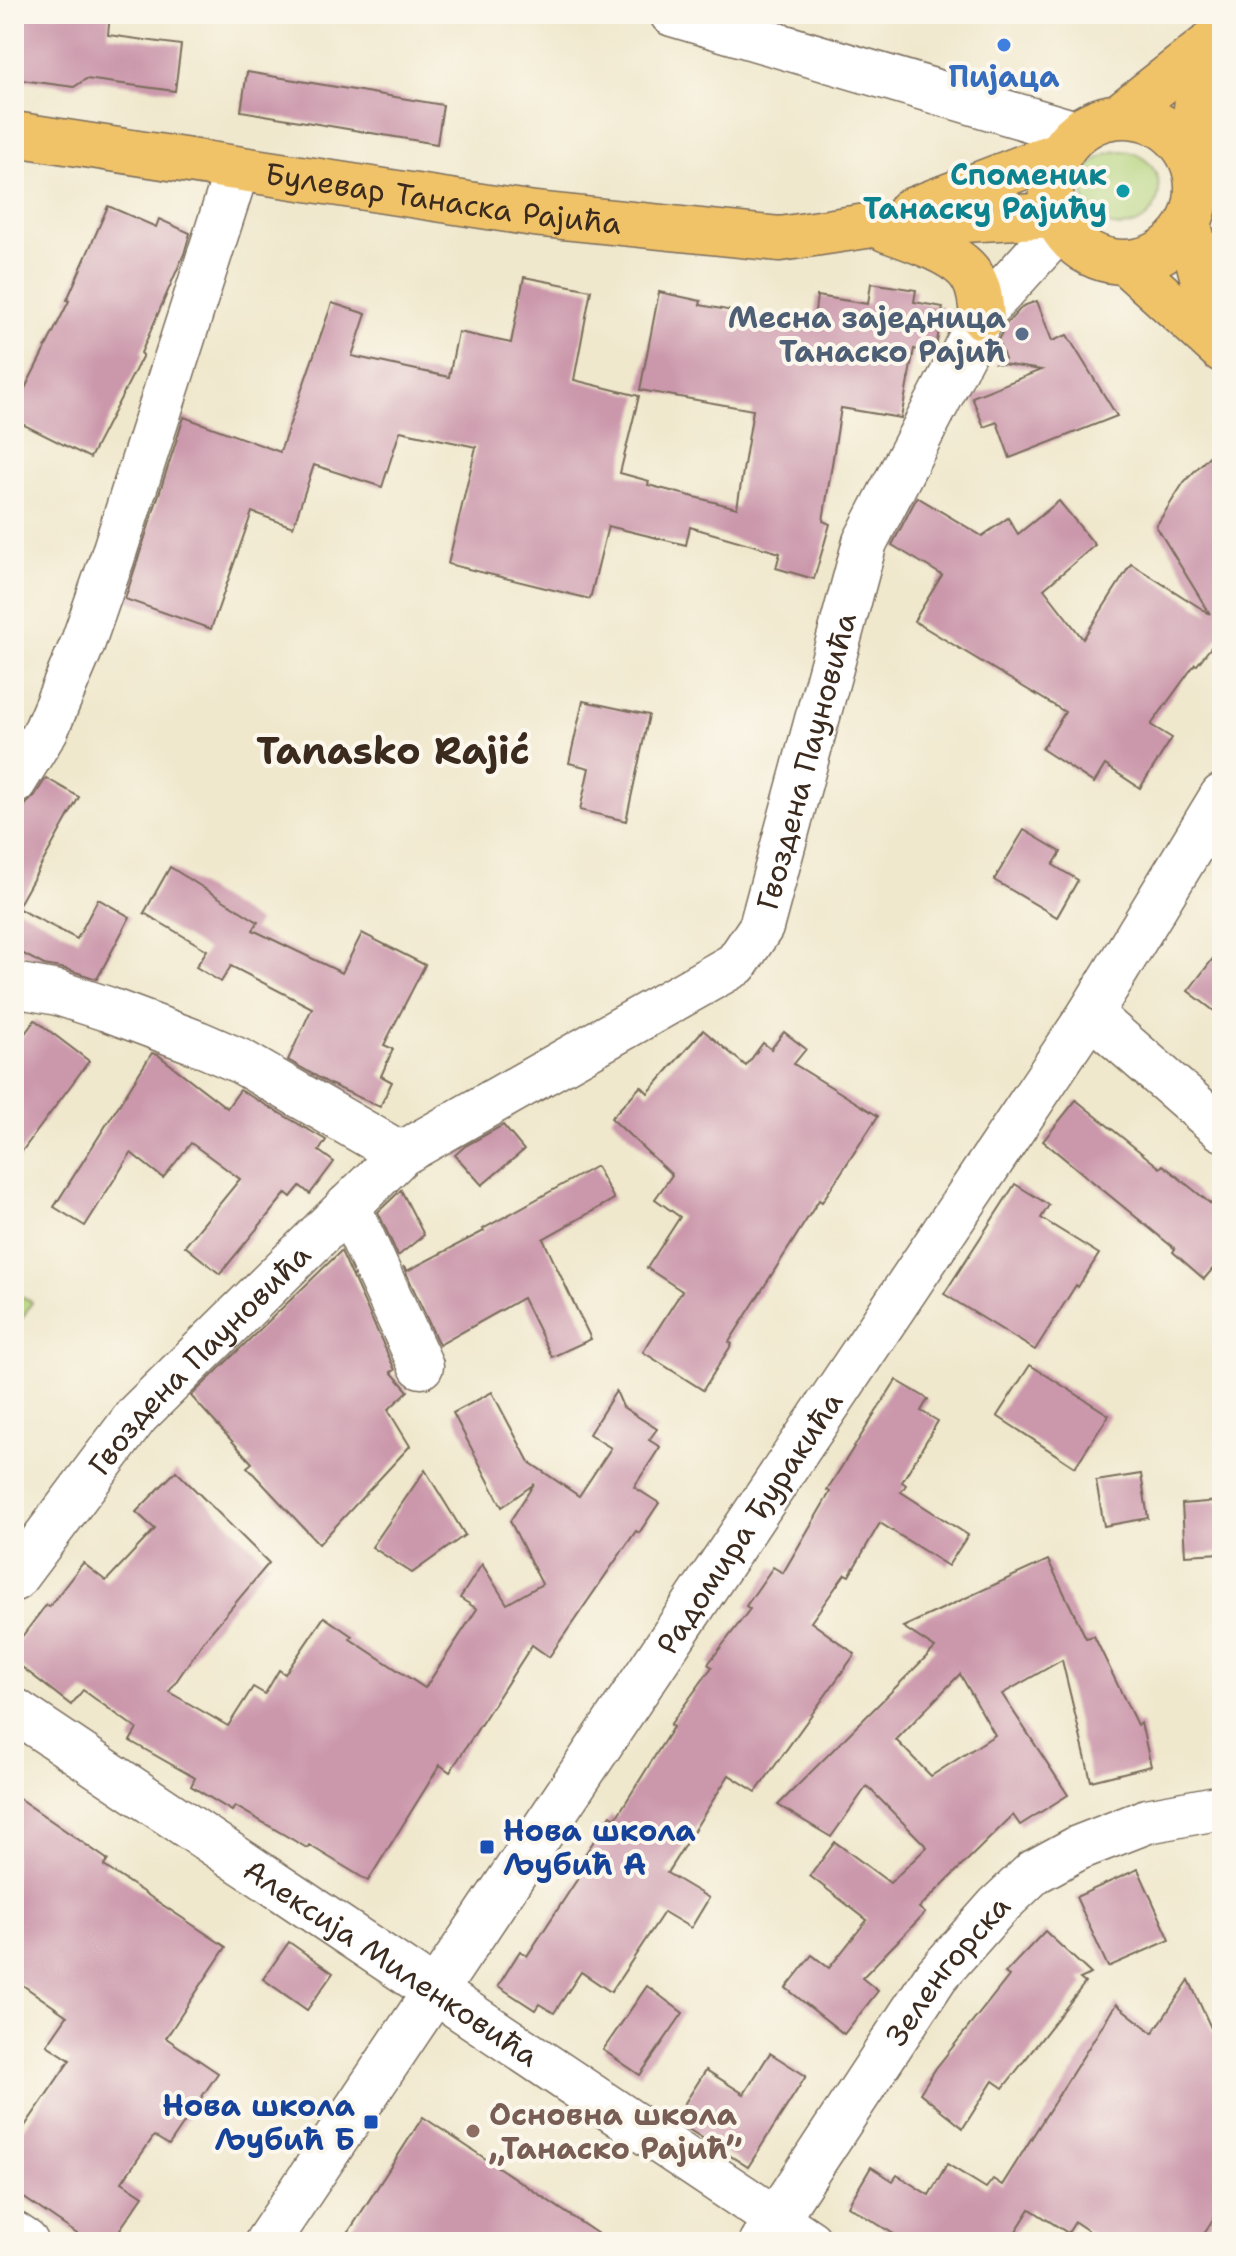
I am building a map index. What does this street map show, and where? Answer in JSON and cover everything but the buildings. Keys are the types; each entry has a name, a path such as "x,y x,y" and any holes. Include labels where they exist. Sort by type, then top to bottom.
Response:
{"main road":[{"path":"1120,115 1218,38"},
{"path":"1068,143 1052,173 1051,194 1058,221 1073,242 1106,261 1126,263 1151,258 1173,245 1189,225 1196,208 1199,190 1194,127 1197,99 1218,38"},
{"path":"873,225 1068,143 1097,121 1120,115 1141,117 1160,124 1177,136 1189,153 1196,172"},
{"name":"Булевар Танаска Рајића","path":"14,134 534,214 780,239 873,225"},
{"path":"873,225 1058,221"},
{"path":"873,225 954,259 973,277 979,292 982,317"},
{"path":"1189,225 1221,348"},
{"path":"1126,263 1221,348"}],"street":[{"path":"672,14 1068,143"},
{"path":"14,782 46,730 87,631 237,169"},
{"name":"Гвоздена Пауновића","path":"14,1579 137,1415 401,1154 736,964 761,927 865,542 986,309 1058,221"},
{"name":"Радомира Ђуракића","path":"267,2242 1090,1014 1222,796"},
{"path":"14,985 58,993 107,1009 242,1062 401,1154"},
{"path":"1090,1014 1222,1129"},
{"path":"348,1206 421,1366"},
{"name":"Алексија Миленковића","path":"14,1710 435,1993 782,2235"},
{"name":"Зеленгорска","path":"782,2235 936,1976 997,1907 1034,1872 1078,1848 1147,1821 1222,1807"},
{"path":"14,2234 26,2242"}],"green space":[{"path":"1121,151 1135,154 1148,162 1156,175 1159,189 1156,203 1148,216 1135,224 1121,227 1107,224 1094,216 1086,203 1083,189 1086,175 1094,162 1107,154"},
{"path":"14,1292 32,1302 14,1332"}],"place":[{"name":"Пијаца","path":"1004,45"},
{"name":"Споменик Танаску Рајићу","path":"1123,191"},
{"name":"Месна заједница Танаско Рајић","path":"1022,334"},
{"name":"Нова школа Љубић А","path":"487,1847"},
{"name":"Нова школа Љубић Б","path":"371,2122"},
{"name":"Основна школа „Танаско Рајић”","path":"473,2131"}],"district":[{"name":"Tanasko Rajić","path":"393,750"}]}
